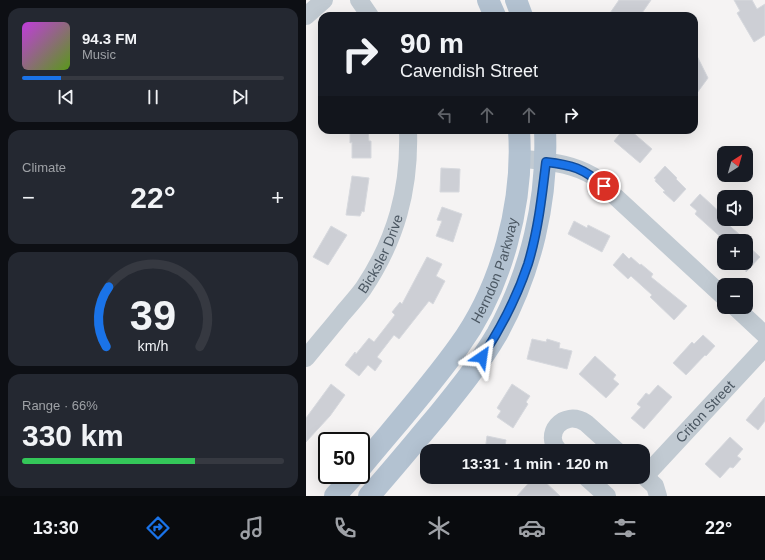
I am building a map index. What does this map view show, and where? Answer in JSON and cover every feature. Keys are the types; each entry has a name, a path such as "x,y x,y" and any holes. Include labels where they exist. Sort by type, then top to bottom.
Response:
{"main road":[{"path":"488,0 493,12"},
{"path":"516,0 520,12"},
{"name":"Herndon Parkway","path":"370,456 460,346 487,298 504,254 512,221 519,158 519,134"},
{"name":"Herndon Parkway","path":"369,496 468,378 496,335 508,312 528,264 539,212 546,162 545,134"},
{"path":"335,496 346,484"}],"street":[{"path":"306,16 324,0"},
{"path":"359,0 367,12"},
{"name":"Bicksler Drive","path":"306,358 362,290 379,263 393,233 402,203 408,172 408,134"},
{"path":"519,158 564,164 580,169 593,176 717,291"},
{"path":"742,314 765,335"},
{"name":"Criton Street","path":"650,469 765,347"},
{"path":"555,444 553,441 554,432 558,424 573,418 586,423 609,444"},
{"name":"Criton Street","path":"650,481 655,486 658,496"},
{"path":"594,484 607,496"}],"building":[{"path":"619,0 651,0 643,12 611,12"},
{"path":"734,0 752,0 757,9 765,4 765,35 754,42 737,13 740,11"},
{"path":"698,58 708,78 698,92"},
{"path":"350,134 368,134 369,141 371,141 371,158 352,158 352,142 350,143"},
{"path":"620,134 635,134 652,149 640,163 614,141"},
{"path":"665,166 686,189 674,202 663,192 665,191 654,178"},
{"path":"441,168 460,169 459,192 440,192"},
{"path":"352,176 369,178 364,212 362,211 360,216 346,215"},
{"path":"700,194 717,210 717,226 730,226 739,234 717,234 695,214 697,211 690,205"},
{"path":"442,207 462,214 453,242 436,236 442,221 437,220"},
{"path":"574,221 587,228 588,225 610,236 602,252 568,234"},
{"path":"331,226 347,235 328,265 313,257"},
{"path":"753,250 760,257 753,264"},
{"path":"623,253 629,259 631,257 640,265 641,264 653,274 651,277 687,306 674,320 650,297 652,295 631,276 628,279 613,265"},
{"path":"427,257 442,264 436,276 445,281 433,304 429,301 399,339 394,335 377,357 382,361 375,371 368,365 359,376 345,365 369,338 374,342 395,315 392,312 400,302 402,304"},
{"path":"703,335 715,346 686,375 673,363 692,342 694,344"},
{"path":"532,339 546,342 547,339 560,343 559,348 572,351 567,369 527,359"},
{"path":"595,356 616,375 613,379 619,384 606,398 579,374"},
{"path":"331,384 345,395 330,416 306,442 306,418"},
{"path":"512,384 530,396 526,402 528,404 513,428 497,417 501,411 497,408"},
{"path":"658,385 672,397 644,429 631,418 641,407 637,404 646,393 649,395"},
{"path":"765,397 765,421 758,430 746,420"},
{"path":"487,436 506,440 505,444 486,444"},
{"path":"730,437 743,449 737,456 741,459 733,468 730,467 720,478 705,464"},
{"path":"528,484 547,484 560,496 517,496"}],"route":[{"path":"482,357 508,312 528,264 539,212 546,162 564,164 580,169 593,176 604,186"}]}
